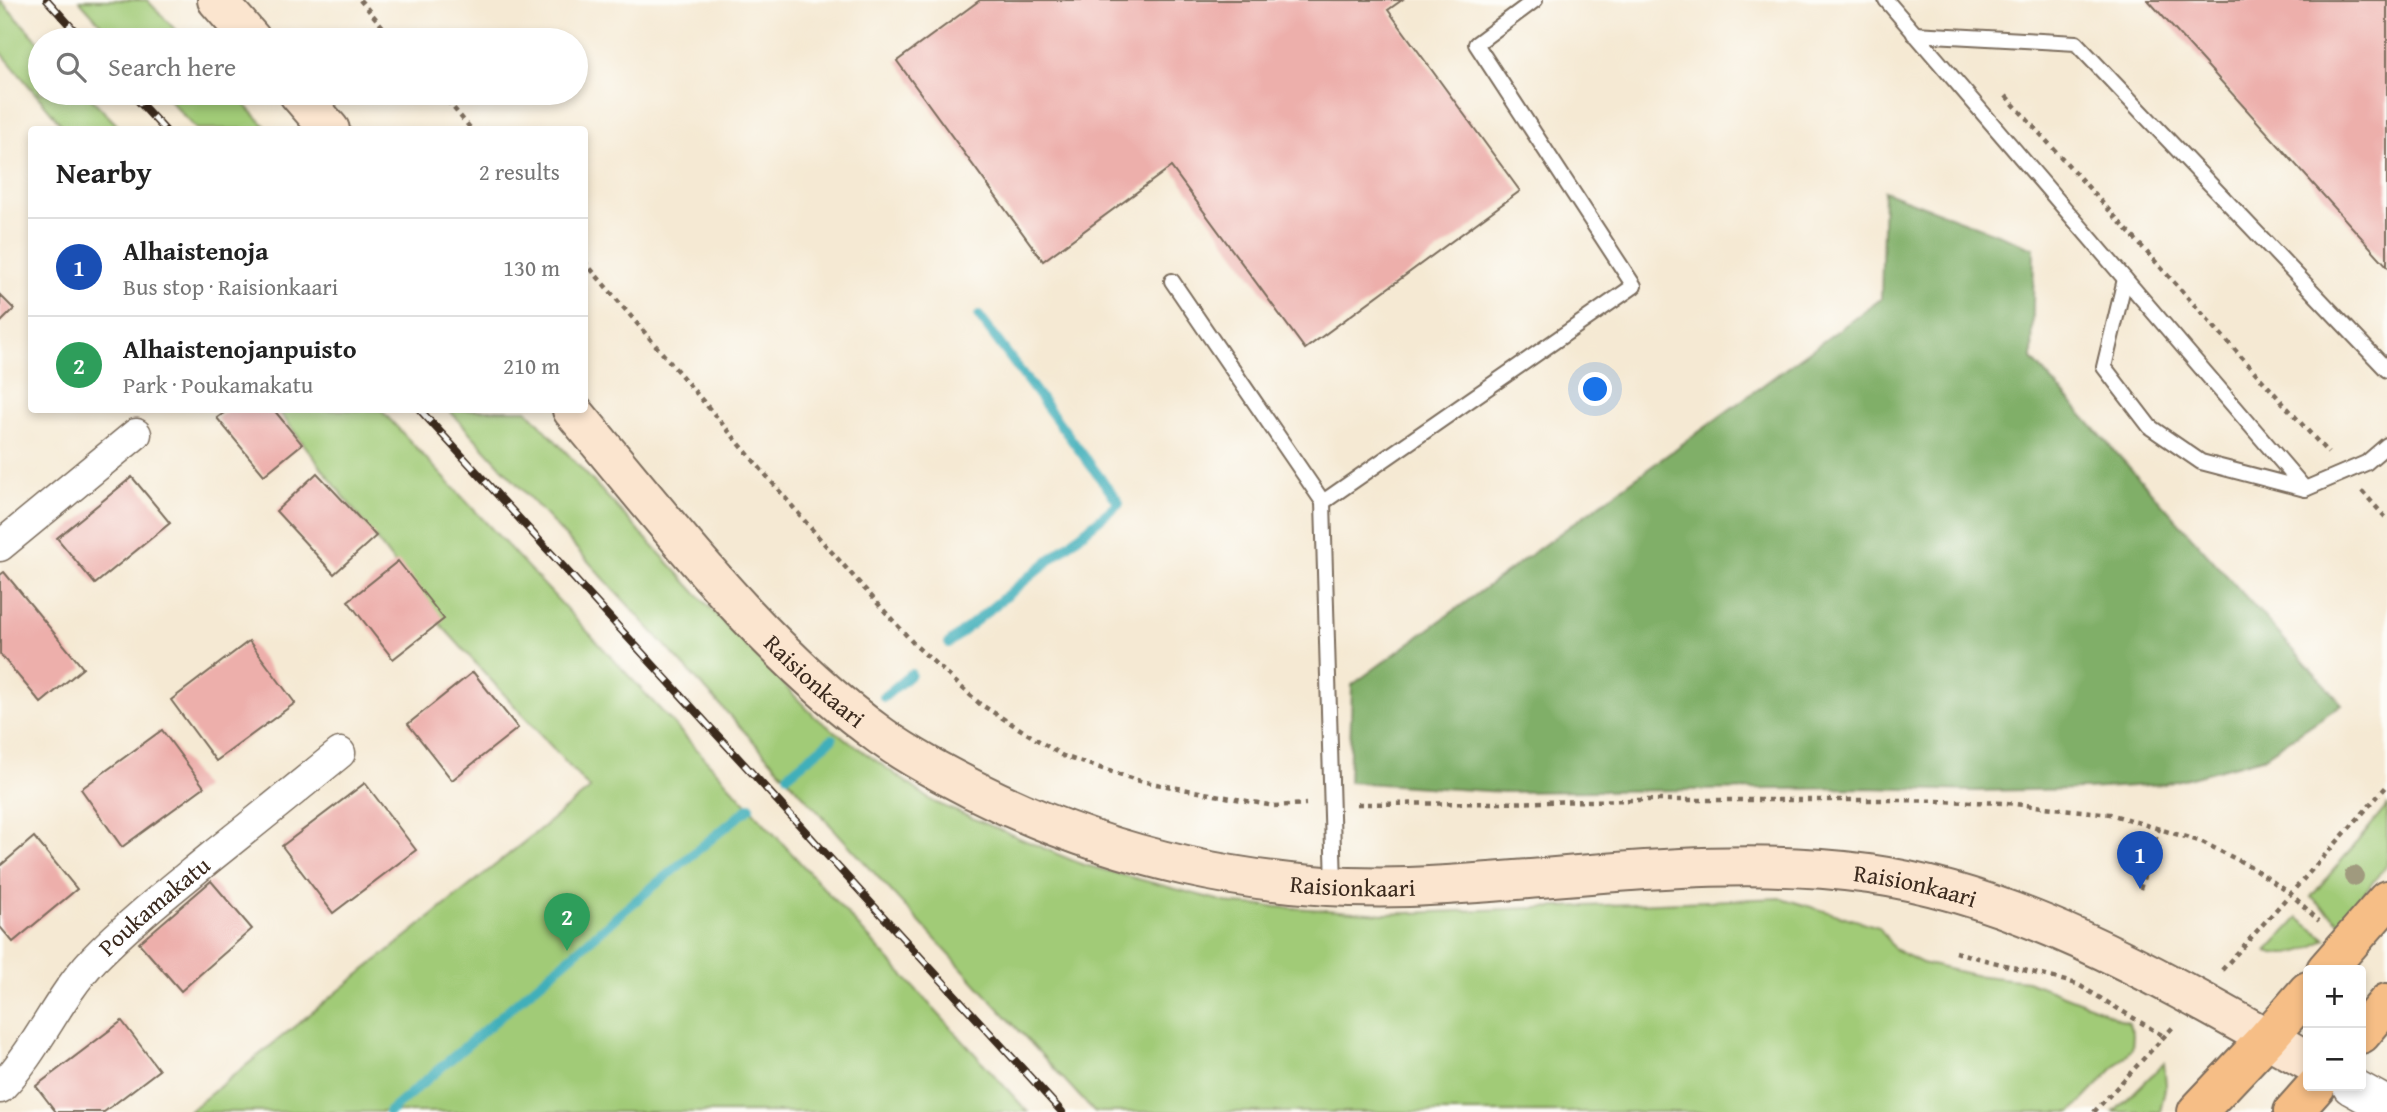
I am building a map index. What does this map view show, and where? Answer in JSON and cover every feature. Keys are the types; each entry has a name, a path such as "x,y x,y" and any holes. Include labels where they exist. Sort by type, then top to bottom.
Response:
{"main road":[{"path":"217,0 242,28"},
{"path":"308,105 327,126"},
{"name":"Raisionkaari","path":"575,413 739,608 834,699 883,738 939,772 1014,810 1071,834 1168,863 1248,879 1334,887 1409,887 1709,866 1783,866 1867,874 1925,884 2049,926 2166,981 2303,1058"},
{"path":"2330,965 2387,900"},
{"path":"2197,1112 2303,997"},
{"path":"2366,1028 2387,1003"},
{"path":"2293,1112 2312,1091"}],"street":[{"path":"0,546 136,435"},
{"name":"Poukamakatu","path":"0,1088 19,1069 63,998 92,961 138,916 340,753"},
{"path":"2360,1091 2387,1106"}],"lane":[{"path":"1323,502 1634,286 1476,44 1535,0"},
{"path":"1886,0 2305,489"},
{"path":"1914,34 2076,43 2387,370"},
{"path":"2124,279 2104,368 2150,426 2201,462 2305,489 2366,463 2387,445"},
{"path":"1172,281 1323,502 1334,887"}],"path":[{"path":"360,0 384,28"},
{"path":"1998,87 2387,519"},
{"path":"451,105 469,126"},
{"path":"588,266 821,540 906,635 980,704 1063,756 1140,781 1274,806 1633,800 2006,803 2110,814 2202,842 2250,866 2291,894"},
{"path":"2240,949 2387,786"},
{"path":"2140,889 2159,828"},
{"path":"1955,952 2077,984 2165,1037 2094,1112"}],"green space":[{"path":"0,0 28,30 28,85 0,51"},
{"path":"79,0 147,0 174,28 104,28"},
{"path":"45,105 98,105 118,126 62,126"},
{"path":"174,105 245,105 265,126 193,126"},
{"path":"1884,191 2034,248 2032,359 2342,704 2262,758 2165,784 1975,791 1866,788 1503,792 1349,782 1352,685 1881,299"},
{"path":"280,413 384,413 669,719 1028,1112 188,1112 590,789 441,625"},
{"path":"452,413 530,413 815,717 934,802 1081,864 1233,904 1385,914 1781,898 1879,927 1894,949 1922,963 1974,975 2027,981 2097,1008 2128,1023 2133,1034 2132,1049 2072,1112 1094,1112"},
{"path":"2387,806 2387,864 2341,923 2311,897"},
{"path":"2298,918 2326,939 2290,954 2267,951"},
{"path":"2164,1063 2166,1084 2160,1112 2114,1112"}],"building":[{"path":"980,0 1402,0 1388,10 1520,191 1305,349 1171,167 1043,261 897,61"},
{"path":"2148,0 2387,0 2387,266"},
{"path":"0,295 14,309 0,323"},
{"path":"224,413 276,413 302,444 264,475 217,418"},
{"path":"317,473 376,536 334,574 276,511"},
{"path":"132,477 170,523 95,584 57,538"},
{"path":"398,561 444,619 393,659 348,601"},
{"path":"4,572 83,668 41,703 0,654 0,575"},
{"path":"249,641 295,703 216,761 171,700"},
{"path":"473,672 518,728 452,780 408,724"},
{"path":"162,730 204,787 122,847 81,789"},
{"path":"365,783 416,850 333,913 282,846"},
{"path":"34,837 77,889 13,942 0,927 0,866"},
{"path":"211,881 252,929 181,991 139,943"},
{"path":"122,1021 159,1070 104,1112 56,1112 36,1086"}],"waterway":[{"path":"949,643 1119,503 979,316"},
{"path":"884,697 911,674"},
{"path":"788,775 832,739"},
{"path":"389,1112 627,908 750,807"}],"railway":[{"path":"47,0 72,28"},
{"path":"142,105 161,126"},
{"path":"423,413 1062,1112"}],"place":[{"name":"Alhaistenoja","path":"2140,889"},
{"name":"Alhaistenojanpuisto","path":"567,951"}]}
